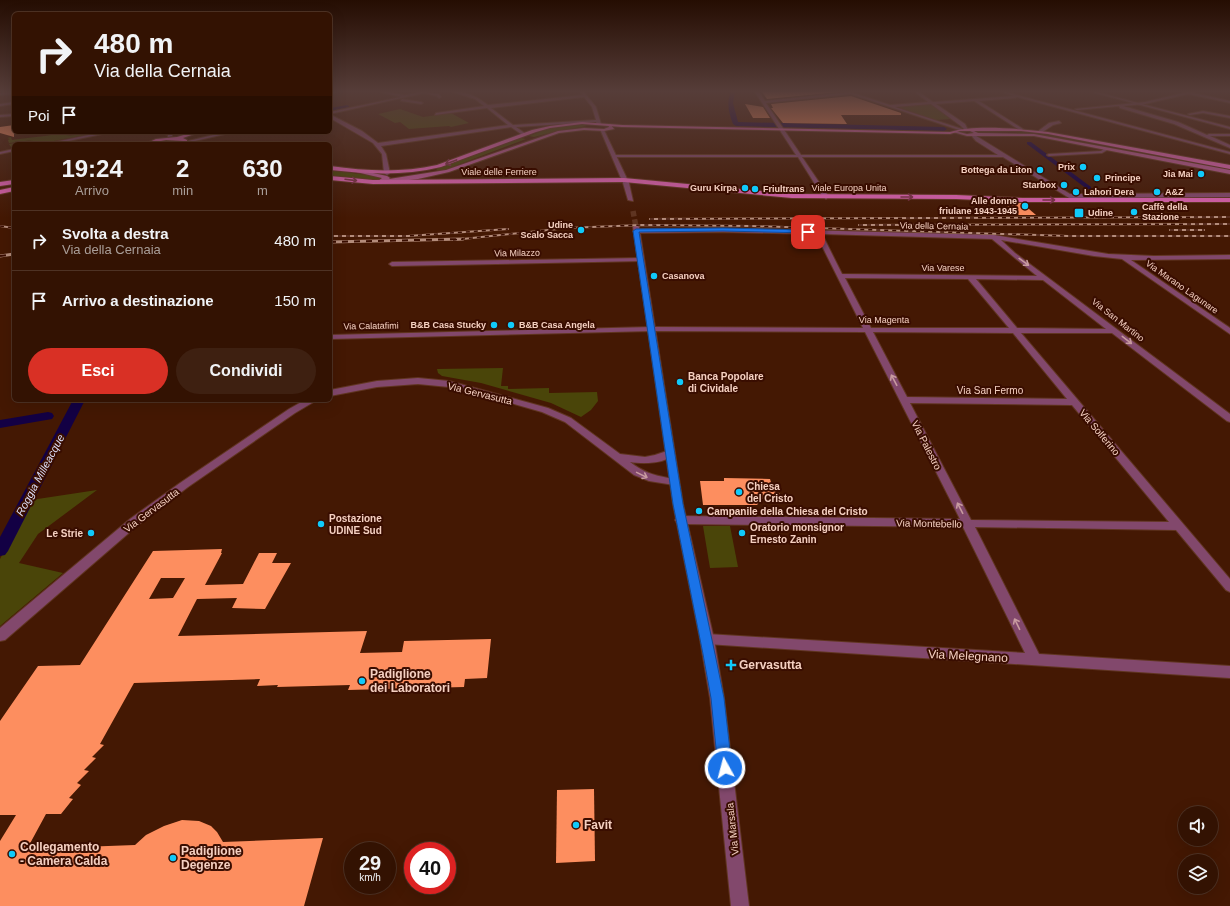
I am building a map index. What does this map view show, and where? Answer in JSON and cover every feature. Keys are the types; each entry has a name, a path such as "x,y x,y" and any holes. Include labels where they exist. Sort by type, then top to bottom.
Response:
{"main road":[{"path":"169,138 173,134"},
{"path":"177,139 191,134"},
{"name":"Viale delle Ferriere","path":"373,182 406,179 442,172 549,134"},
{"path":"962,134 1030,135 1122,152 1160,156 1230,167"},
{"path":"1052,134 1127,148 1230,172"},
{"path":"359,172 386,173 437,167 524,135"},
{"path":"154,142 169,138 183,140 185,142"},
{"path":"332,168 387,178 373,182"},
{"name":"Viale delle Ferriere","path":"332,178 373,182 624,180"},
{"name":"Viale Europa Unita","path":"624,180 771,195 826,197 956,197 1023,200 1107,200 1178,197 1185,200 1230,200"},
{"path":"0,184 12,182"},
{"path":"0,192 12,190"},
{"path":"0,196 12,190"}],"street":[{"path":"58,142 98,134"},
{"path":"190,142 222,134"},
{"path":"362,134 376,145 384,154 386,173"},
{"path":"376,145 452,134"},
{"path":"604,134 631,199 633,196 632,185 638,182 646,182"},
{"path":"785,134 826,197"},
{"path":"1162,134 1229,152"},
{"path":"975,135 978,140 1075,200"},
{"path":"1205,135 1230,135"},
{"path":"1205,135 1230,147"},
{"path":"1122,152 1127,148"},
{"path":"1049,155 1102,152 1107,149"},
{"path":"0,153 12,150"},
{"path":"614,156 1004,156"},
{"path":"437,167 434,171 442,172"},
{"name":"Viale Europa Unita","path":"1070,196 1230,196"},
{"path":"1101,196 1100,197 1107,200"},
{"name":"Via della Cernaia","path":"636,229 994,237 1123,257 1230,257"},
{"name":"Via Marsala","path":"636,229 674,482 707,639 717,698 740,906"},
{"name":"Via Palestro","path":"818,232 839,276 967,523 1035,659"},
{"name":"Via San Martino","path":"994,237 1013,254 1230,419"},
{"name":"Via Marano Lagunare","path":"1123,257 1230,332"},
{"name":"Via Milazzo","path":"392,264 641,260"},
{"name":"Via Varese","path":"839,276 1046,278"},
{"name":"Via Solferino","path":"970,277 1230,587"},
{"name":"Via Magenta","path":"652,329 1116,331"},
{"name":"Via Calatafimi","path":"332,337 652,329"},
{"name":"Via Gervasutta","path":"332,393 378,384 418,381 467,388 559,415 576,426 629,467 649,478 674,482"},
{"name":"Via San Fermo","path":"904,400 1075,402"},
{"name":"Via Gervasutta","path":"0,636 125,529 292,411 308,402"},
{"path":"615,456 649,460 660,458 670,453"},
{"name":"Via Montebello","path":"681,520 1178,526"},
{"name":"Via Melegnano","path":"707,639 1230,672"}],"shaded area":[{"path":"56,134 73,134 66,136 89,134 48,142 21,142 33,140 9,143 8,140 10,139 7,138 11,137 12,140"},
{"path":"534,134 544,134 534,137 529,136"},
{"path":"1039,134 1044,134 1114,147"},
{"path":"521,138 526,139 443,171 436,170 438,168"},
{"path":"332,170 384,178 379,180 332,176"},
{"path":"503,368 501,386 508,386 508,389 549,388 549,393 597,392 598,401 591,410 581,417 551,403 481,383 442,376 438,373 437,369"},
{"path":"97,490 38,534 19,563 63,573 0,626 0,559 31,500"},
{"path":"703,526 730,526 738,567 710,568"}],"building":[{"path":"4,134 14,134 14,137"},
{"path":"1004,203 1022,203 1036,215 1019,215"},
{"name":"Chiesa del Cristo","path":"724,478 770,479 773,489 780,494 773,499 762,499 757,505 703,505 700,481 724,481"},
{"name":"Padiglione dei Laboratori","path":"222,549 222,553 205,585 243,584 259,553 277,553 272,563 291,563 265,609 232,608 237,598 197,599 178,636 367,631 360,653 402,652 404,641 491,639 487,678 465,679 464,687 348,690 350,685 277,687 278,685 257,686 260,679 134,683 100,744 104,745 92,757 96,758 84,770 89,771 77,783 81,785 69,798 73,799 61,814 46,814 27,849 135,845 146,835 164,826 182,820 199,821 211,826 223,842 323,838 304,906 0,906 0,841 16,815 0,815 0,721 38,666 80,665 153,551","holes":["161,578 185,578 173,598 149,599"]},
{"name":"Favit","path":"594,789 595,861 556,863 557,790"}],"waterway":[{"path":"1029,143 1089,188"},
{"name":"Roggia Milleacque","path":"0,551 78,402"},
{"path":"0,424 48,416"}],"tunnel":[{"path":"633,211 636,227"}],"railway":[{"path":"650,219 1230,217"},
{"path":"859,225 1230,224"},
{"path":"462,239 567,228 641,225 751,226 1068,236 1230,236"},
{"path":"0,226 12,228"},
{"path":"332,236 408,236 508,229"},
{"path":"1170,230 1204,230"},
{"path":"332,242 462,239"},
{"path":"453,240 462,239"},
{"path":"0,256 12,254"}],"place":[{"name":"Prix","path":"1083,167"},
{"name":"Bottega da Liton","path":"1040,170"},
{"name":"Jia Mai","path":"1201,174"},
{"name":"Principe","path":"1097,178"},
{"name":"Starbox","path":"1064,185"},
{"name":"Guru Kirpa","path":"745,188"},
{"name":"Friultrans","path":"755,189"},
{"name":"Lahori Dera","path":"1076,192"},
{"name":"A&Z","path":"1157,192"},
{"name":"Alle donne friulane 1943-1945","path":"1025,206"},
{"name":"Caffè della Stazione","path":"1134,212"},
{"name":"Udine","path":"1079,213"},
{"name":"Udine Scalo Sacca","path":"581,230"},
{"name":"Casanova","path":"654,276"},
{"name":"B&B Casa Stucky","path":"494,325"},
{"name":"B&B Casa Angela","path":"511,325"},
{"name":"Banca Popolare di Cividale","path":"680,382"},
{"name":"Chiesa del Cristo","path":"739,492"},
{"name":"Campanile della Chiesa del Cristo","path":"699,511"},
{"name":"Postazione UDINE Sud","path":"321,524"},
{"name":"Le Strie","path":"91,533"},
{"name":"Oratorio monsignor Ernesto Zanin","path":"742,533"},
{"name":"Gervasutta","path":"731,665"},
{"name":"Padiglione dei Laboratori","path":"362,681"},
{"name":"Favit","path":"576,825"},
{"name":"Collegamento - Camera Calda","path":"12,854"},
{"name":"Padiglione Degenze","path":"173,858"}],"route":[{"path":"725,768 717,698 707,639 678,504 636,231 723,230 808,232"}]}
